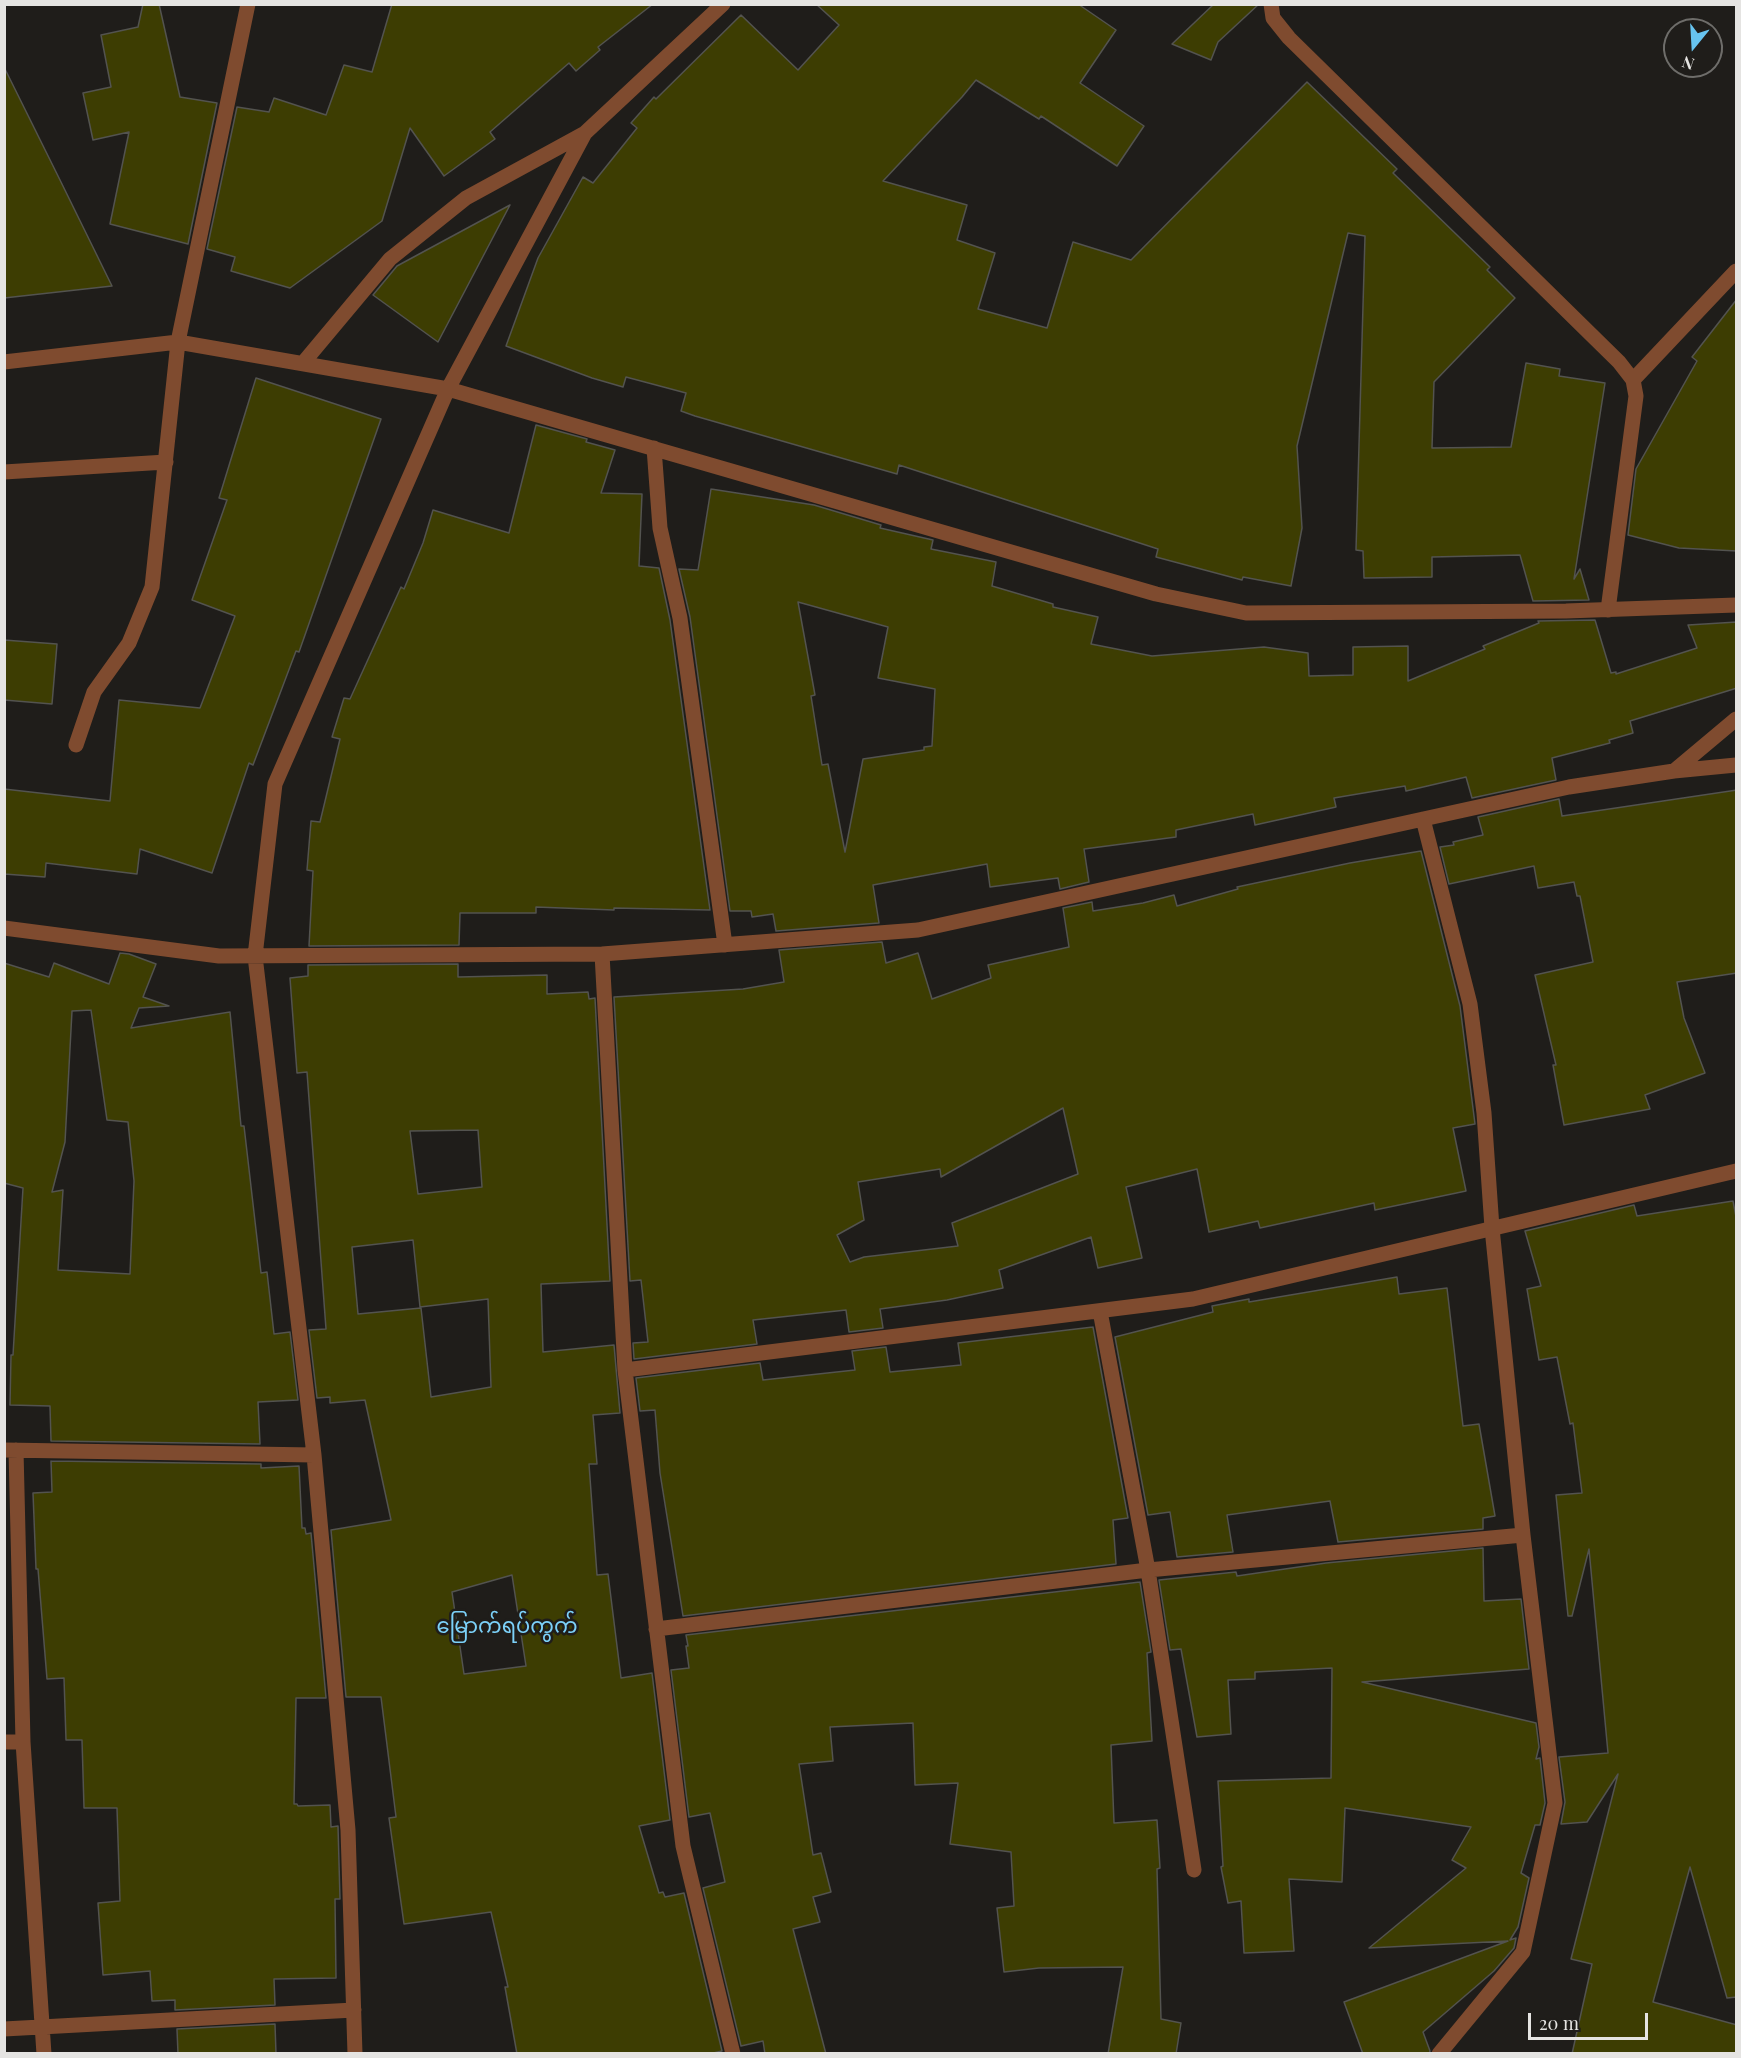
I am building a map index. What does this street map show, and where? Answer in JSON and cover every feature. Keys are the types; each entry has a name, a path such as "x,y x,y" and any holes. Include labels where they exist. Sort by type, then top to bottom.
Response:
{"street":[{"path":"76,745 94,692 129,643 152,587 178,342 248,4"},
{"path":"303,363 390,259 466,198 585,133 723,4"},
{"path":"1271,4 1273,18 1289,38 1619,362 1633,380 1636,396 1608,610"},
{"path":"355,2054 348,1830 314,1455 255,956 275,784 448,389 585,133"},
{"path":"1633,380 1737,271"},
{"path":"4,362 178,342 448,389 1156,594 1246,613 1608,610 1737,605"},
{"path":"654,448 660,528 680,618 725,945"},
{"path":"4,472 166,462"},
{"path":"1674,771 1737,719"},
{"path":"4,928 219,956 602,954 918,930 1569,787 1674,771 1737,765"},
{"path":"1423,819 1470,1004 1484,1113 1492,1228 1523,1535 1555,1803 1523,1953 1439,2054"},
{"path":"602,954 625,1370 683,1846 733,2054"},
{"path":"625,1370 1193,1299 1736,1172"},
{"path":"1100,1311 1148,1570 1194,1870"},
{"path":"44,2054 23,1742 10,1450 314,1455"},
{"path":"656,1629 1148,1570 1523,1535"},
{"path":"4,1742 23,1742"},
{"path":"4,2029 354,2010"}],"building":[{"path":"143,4 159,4 180,97 217,103 188,244 110,224 129,132 93,140 83,93 111,87 101,35 138,27"},
{"path":"392,4 653,4 598,47 600,50 576,71 569,63 490,132 495,139 444,176 410,128 382,221 290,288 231,271 235,257 207,249 237,107 269,112 274,98 326,115 344,65 372,72"},
{"path":"816,4 1078,4 1116,30 1080,83 1144,126 1117,166 1041,116 1039,119 976,80 883,181 967,205 957,240 995,253 978,309 1047,328 1073,242 1131,260 1307,82 1397,169 1393,173 1490,267 1487,270 1515,298 1434,382 1432,448 1511,447 1526,363 1560,369 1559,376 1605,383 1574,579 1580,569 1589,600 1533,601 1520,555 1432,557 1432,577 1364,578 1363,551 1356,550 1365,236 1348,233 1297,446 1302,528 1291,586 1243,577 1242,580 1156,557 1158,549 899,465 897,474 695,416 681,411 686,393 626,377 623,387 506,346 538,258 583,177 593,183 637,128 631,123 654,97 656,99 741,15 798,70 839,25"},
{"path":"1214,4 1259,4 1218,42 1211,60 1172,44"},
{"path":"4,67 60,180 112,286 4,298"},
{"path":"510,205 438,342 373,295 397,266"},
{"path":"1737,299 1737,551 1679,548 1628,535 1636,469 1697,361 1692,357"},
{"path":"256,378 381,419 299,652 296,651 253,765 249,763 212,873 140,849 137,874 46,863 45,877 4,874 4,789 110,801 119,700 200,708 235,616 192,600 227,500 219,498"},
{"path":"536,425 587,439 586,442 615,450 601,493 642,494 639,566 659,568 670,620 710,910 536,907 536,913 460,913 459,945 309,946 313,871 307,870 311,821 320,822 340,739 332,737 344,698 350,699 401,587 404,589 423,543 433,510 509,533"},
{"path":"711,489 814,505 881,525 880,528 933,540 931,549 996,562 992,586 1053,604 1053,607 1098,617 1091,644 1152,656 1264,647 1308,653 1309,676 1353,675 1353,647 1408,646 1408,681 1485,649 1483,646 1539,623 1538,621 1595,620 1611,673 1616,672 1616,674 1697,648 1688,625 1737,622 1737,688 1630,721 1633,733 1609,740 1610,743 1552,758 1556,780 1472,798 1466,777 1406,791 1405,786 1334,798 1336,807 1255,825 1253,814 1176,830 1176,837 1084,849 1089,882 1060,889 1058,878 990,887 987,864 873,885 879,923 776,931 773,914 752,917 751,911 730,911 690,617 679,569 698,570","holes":["798,602 888,627 878,678 935,689 932,746 924,747 924,750 863,759 845,852 828,764 822,765 811,696 815,695"]},
{"path":"4,640 57,644 52,704 4,700"},
{"path":"1737,790 1737,973 1677,982 1684,1018 1705,1073 1645,1095 1650,1109 1564,1125 1553,1065 1556,1065 1535,975 1593,962 1580,896 1577,896 1574,882 1538,888 1534,866 1449,884 1440,847 1454,845 1453,842 1483,835 1478,817 1559,799 1562,816"},
{"path":"1421,851 1460,1006 1475,1124 1453,1128 1466,1191 1375,1210 1374,1203 1260,1228 1258,1221 1209,1232 1197,1169 1126,1187 1142,1258 1098,1268 1091,1237 999,1270 1003,1288 947,1300 880,1309 883,1328 849,1332 846,1310 753,1320 757,1344 634,1359 633,1343 648,1342 641,1280 630,1281 614,997 743,989 784,982 779,950 882,942 886,963 918,953 932,999 991,978 988,965 1069,947 1063,908 1092,902 1093,911 1143,903 1174,895 1177,906 1238,889 1237,887 1350,863","holes":["1063,1108 1078,1174 952,1223 958,1246 864,1257 850,1262 837,1235 864,1220 858,1182 940,1169 941,1177"]},
{"path":"120,953 156,964 143,997 169,1006 139,1008 131,1028 230,1012 241,1126 244,1126 261,1273 267,1272 274,1334 290,1332 298,1400 258,1402 260,1444 51,1441 50,1406 10,1405 11,1355 13,1355 23,1188 4,1183 4,963 49,977 54,963 109,984","holes":["91,1010 107,1120 128,1122 134,1181 130,1274 58,1270 63,1190 52,1192 65,1142 72,1011"]},
{"path":"458,964 458,977 547,975 547,994 588,992 589,999 595,998 610,1281 541,1284 543,1352 614,1345 620,1413 593,1415 597,1464 589,1464 597,1575 608,1574 621,1678 652,1673 670,1820 639,1826 659,1893 663,1892 665,1897 684,1893 722,2051 709,2054 517,2054 505,1987 508,1987 491,1912 404,1924 389,1818 396,1817 381,1697 346,1697 331,1530 391,1520 365,1400 330,1403 330,1397 317,1398 309,1330 326,1329 307,1072 297,1073 290,978 308,976 308,965","holes":["478,1130 482,1187 418,1194 410,1131","413,1240 420,1307 488,1299 491,1387 431,1397 421,1308 358,1314 352,1247","512,1575 526,1666 464,1674 452,1592"]},
{"path":"1733,1201 1737,1222 1737,1997 1727,1998 1690,1867 1653,2002 1737,2025 1737,2054 1572,2054 1592,1964 1571,1959 1618,1774 1587,1822 1561,1824 1565,1802 1559,1757 1608,1753 1589,1549 1572,1616 1568,1616 1556,1495 1582,1493 1573,1423 1570,1424 1557,1357 1539,1360 1527,1289 1541,1286 1525,1231 1634,1205 1637,1216"},
{"path":"1397,1277 1399,1294 1447,1288 1463,1426 1479,1424 1495,1516 1483,1518 1483,1529 1338,1542 1330,1501 1227,1515 1233,1552 1177,1557 1170,1512 1148,1515 1115,1337 1213,1312 1212,1306"},
{"path":"1093,1327 1128,1518 1113,1520 1116,1564 683,1616 660,1473 655,1410 640,1411 636,1378 760,1363 763,1380 855,1370 852,1351 886,1347 890,1372 961,1365 958,1343"},
{"path":"51,1461 261,1464 261,1468 299,1466 302,1528 305,1528 306,1534 311,1533 326,1698 296,1698 294,1804 298,1806 330,1805 331,1827 338,1826 340,1899 335,1899 336,1978 274,1979 275,2005 175,2010 175,2000 152,2001 150,1971 103,1975 98,1903 120,1901 117,1808 84,1808 82,1740 66,1740 64,1678 47,1679 38,1569 36,1569 33,1493 52,1492"},
{"path":"1483,1548 1484,1601 1521,1599 1529,1669 1362,1682 1536,1723 1539,1747 1536,1759 1540,1758 1545,1803 1540,1825 1535,1825 1521,1873 1529,1878 1518,1927 1510,1940 1516,1938 1514,1948 1494,1971 1423,2032 1429,2054 1363,2054 1344,2002 1508,1941 1369,1948 1466,1868 1452,1860 1471,1827 1345,1808 1342,1882 1289,1879 1294,1951 1244,1953 1241,1901 1228,1903 1221,1867 1223,1866 1218,1781 1331,1778 1332,1668 1255,1672 1255,1679 1228,1680 1231,1734 1197,1737 1181,1649 1170,1650 1159,1580 1236,1572 1237,1576 1326,1563"},
{"path":"1140,1582 1151,1652 1147,1653 1152,1741 1111,1745 1114,1823 1157,1820 1160,1868 1157,1869 1161,2019 1181,2023 1176,2054 1108,2054 1123,1967 1039,1968 1004,1972 997,1908 1014,1906 1011,1852 950,1844 958,1783 915,1785 913,1723 830,1727 833,1761 799,1764 813,1855 821,1853 831,1892 813,1897 820,1922 793,1929 826,2054 765,2054 763,2041 741,2046 703,1888 725,1882 710,1813 689,1817 671,1670 689,1668 686,1635"},
{"path":"275,2024 276,2054 178,2054 177,2029"}],"district":[{"name":"မြောက်ရပ်ကွက်","path":"507,1626"}]}
